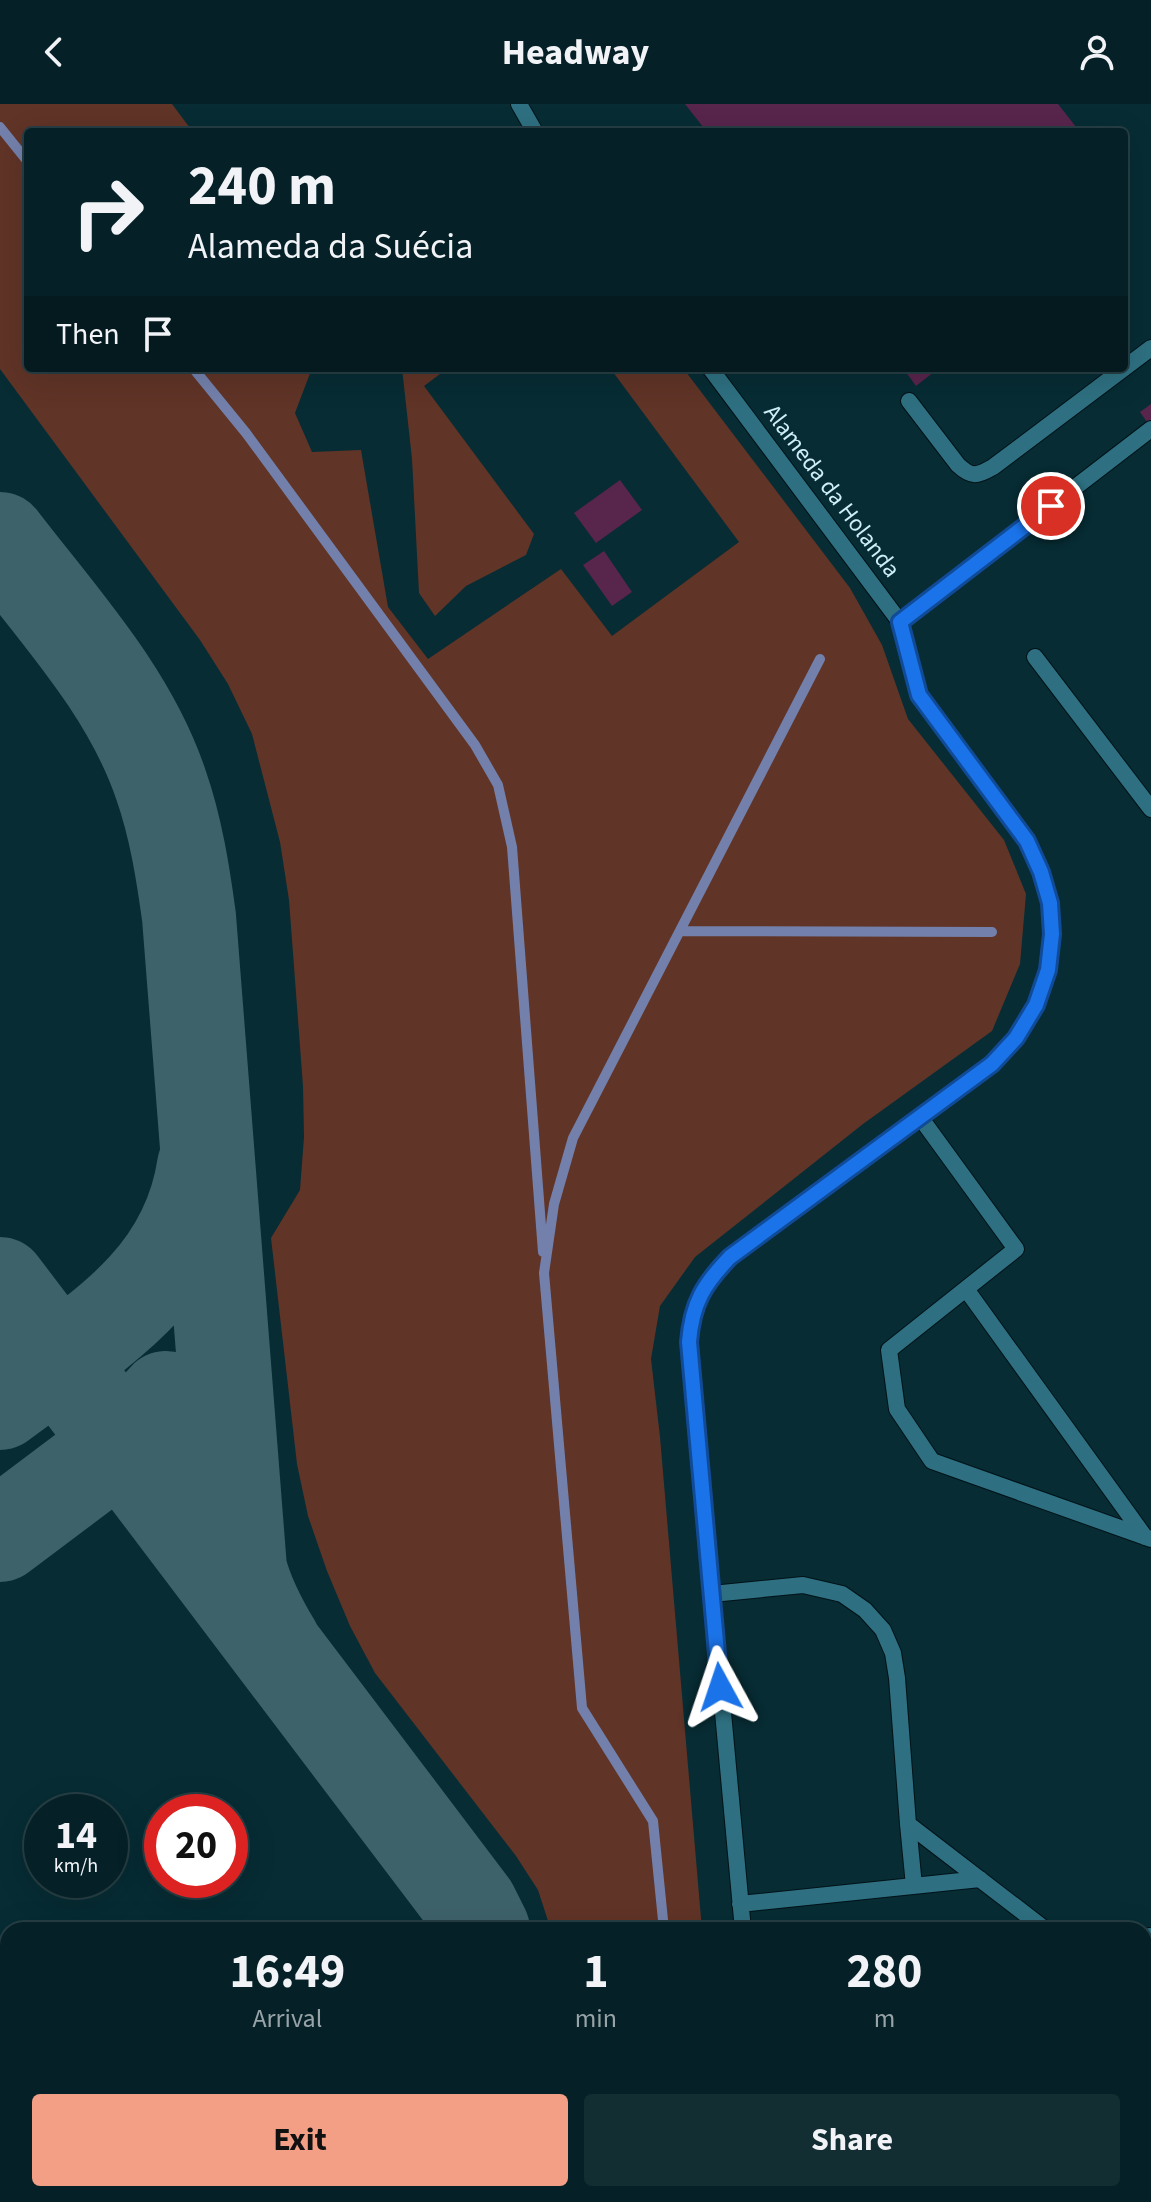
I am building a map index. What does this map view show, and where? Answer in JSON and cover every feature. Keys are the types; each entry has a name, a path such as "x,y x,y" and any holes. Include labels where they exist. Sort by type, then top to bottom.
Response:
{"lane":[{"path":"519,106 533,128"},
{"path":"1128,365 1151,348"},
{"name":"Alameda da Holanda","path":"713,372 900,622 919,695 1027,841 1050,903 1052,934 1048,970 1036,1005 1016,1038 992,1064 730,1257 698,1297 690,1320 689,1342 742,1922"},
{"path":"909,401 958,465 974,475 993,467 1119,372"},
{"path":"900,622 1151,429"},
{"path":"1035,657 1151,809"},
{"path":"920,1117 1016,1249 889,1350 897,1409 932,1461 1148,1538"},
{"path":"966,1289 1148,1538"},
{"path":"712,1594 803,1585 842,1594 865,1610 883,1630 893,1653 897,1678 914,1886"},
{"path":"908,1824 1036,1922"},
{"path":"740,1904 980,1879"}],"shaded area":[{"path":"0,104 172,104 190,128 24,128 24,372 310,372 295,413 312,452 361,450 388,607 428,659 561,569 612,636 739,542 613,372 686,372 850,588 882,645 908,719 1004,840 1026,894 1020,964 992,1031 863,1124 695,1257 660,1306 651,1359 701,1922 548,1922 538,1890 516,1856 375,1673 350,1626 308,1516 297,1464 271,1238 300,1190 304,1137 303,1086 289,900 280,842 252,734 228,684 200,640 0,369"},
{"path":"402,372 443,372 424,386 534,534 526,555 466,586 435,616 419,593 412,459"}],"building":[{"path":"685,104 1058,104 1077,128 704,128"},
{"path":"906,372 934,372 916,386"},
{"path":"1151,404 1151,428 1140,412"},
{"path":"620,480 642,510 596,543 574,513"},
{"path":"604,551 632,592 612,606 583,565"}],"waterway":[{"path":"0,127 24,157"},
{"path":"196,372 246,433 475,745 498,785 512,847 543,1252"},
{"path":"663,1922 653,1821 582,1708 544,1273 554,1204 573,1138 820,659"},
{"path":"680,931 992,932"}],"taxiway":[{"path":"0,539 69,626 112,687 148,751 171,818 189,917 240,1569 254,1607 274,1644"},
{"path":"0,1403 99,1330 155,1276 177,1244 194,1208 204,1166"},
{"path":"0,1284 471,1906 479,1922"},
{"path":"0,1535 121,1444 166,1398"}],"route":[{"path":"720,1687 689,1342 690,1320 698,1297 730,1257 992,1064 1016,1038 1036,1005 1048,970 1052,934 1050,903 1041,872 1027,841 919,695 900,622 1051,506"}]}
